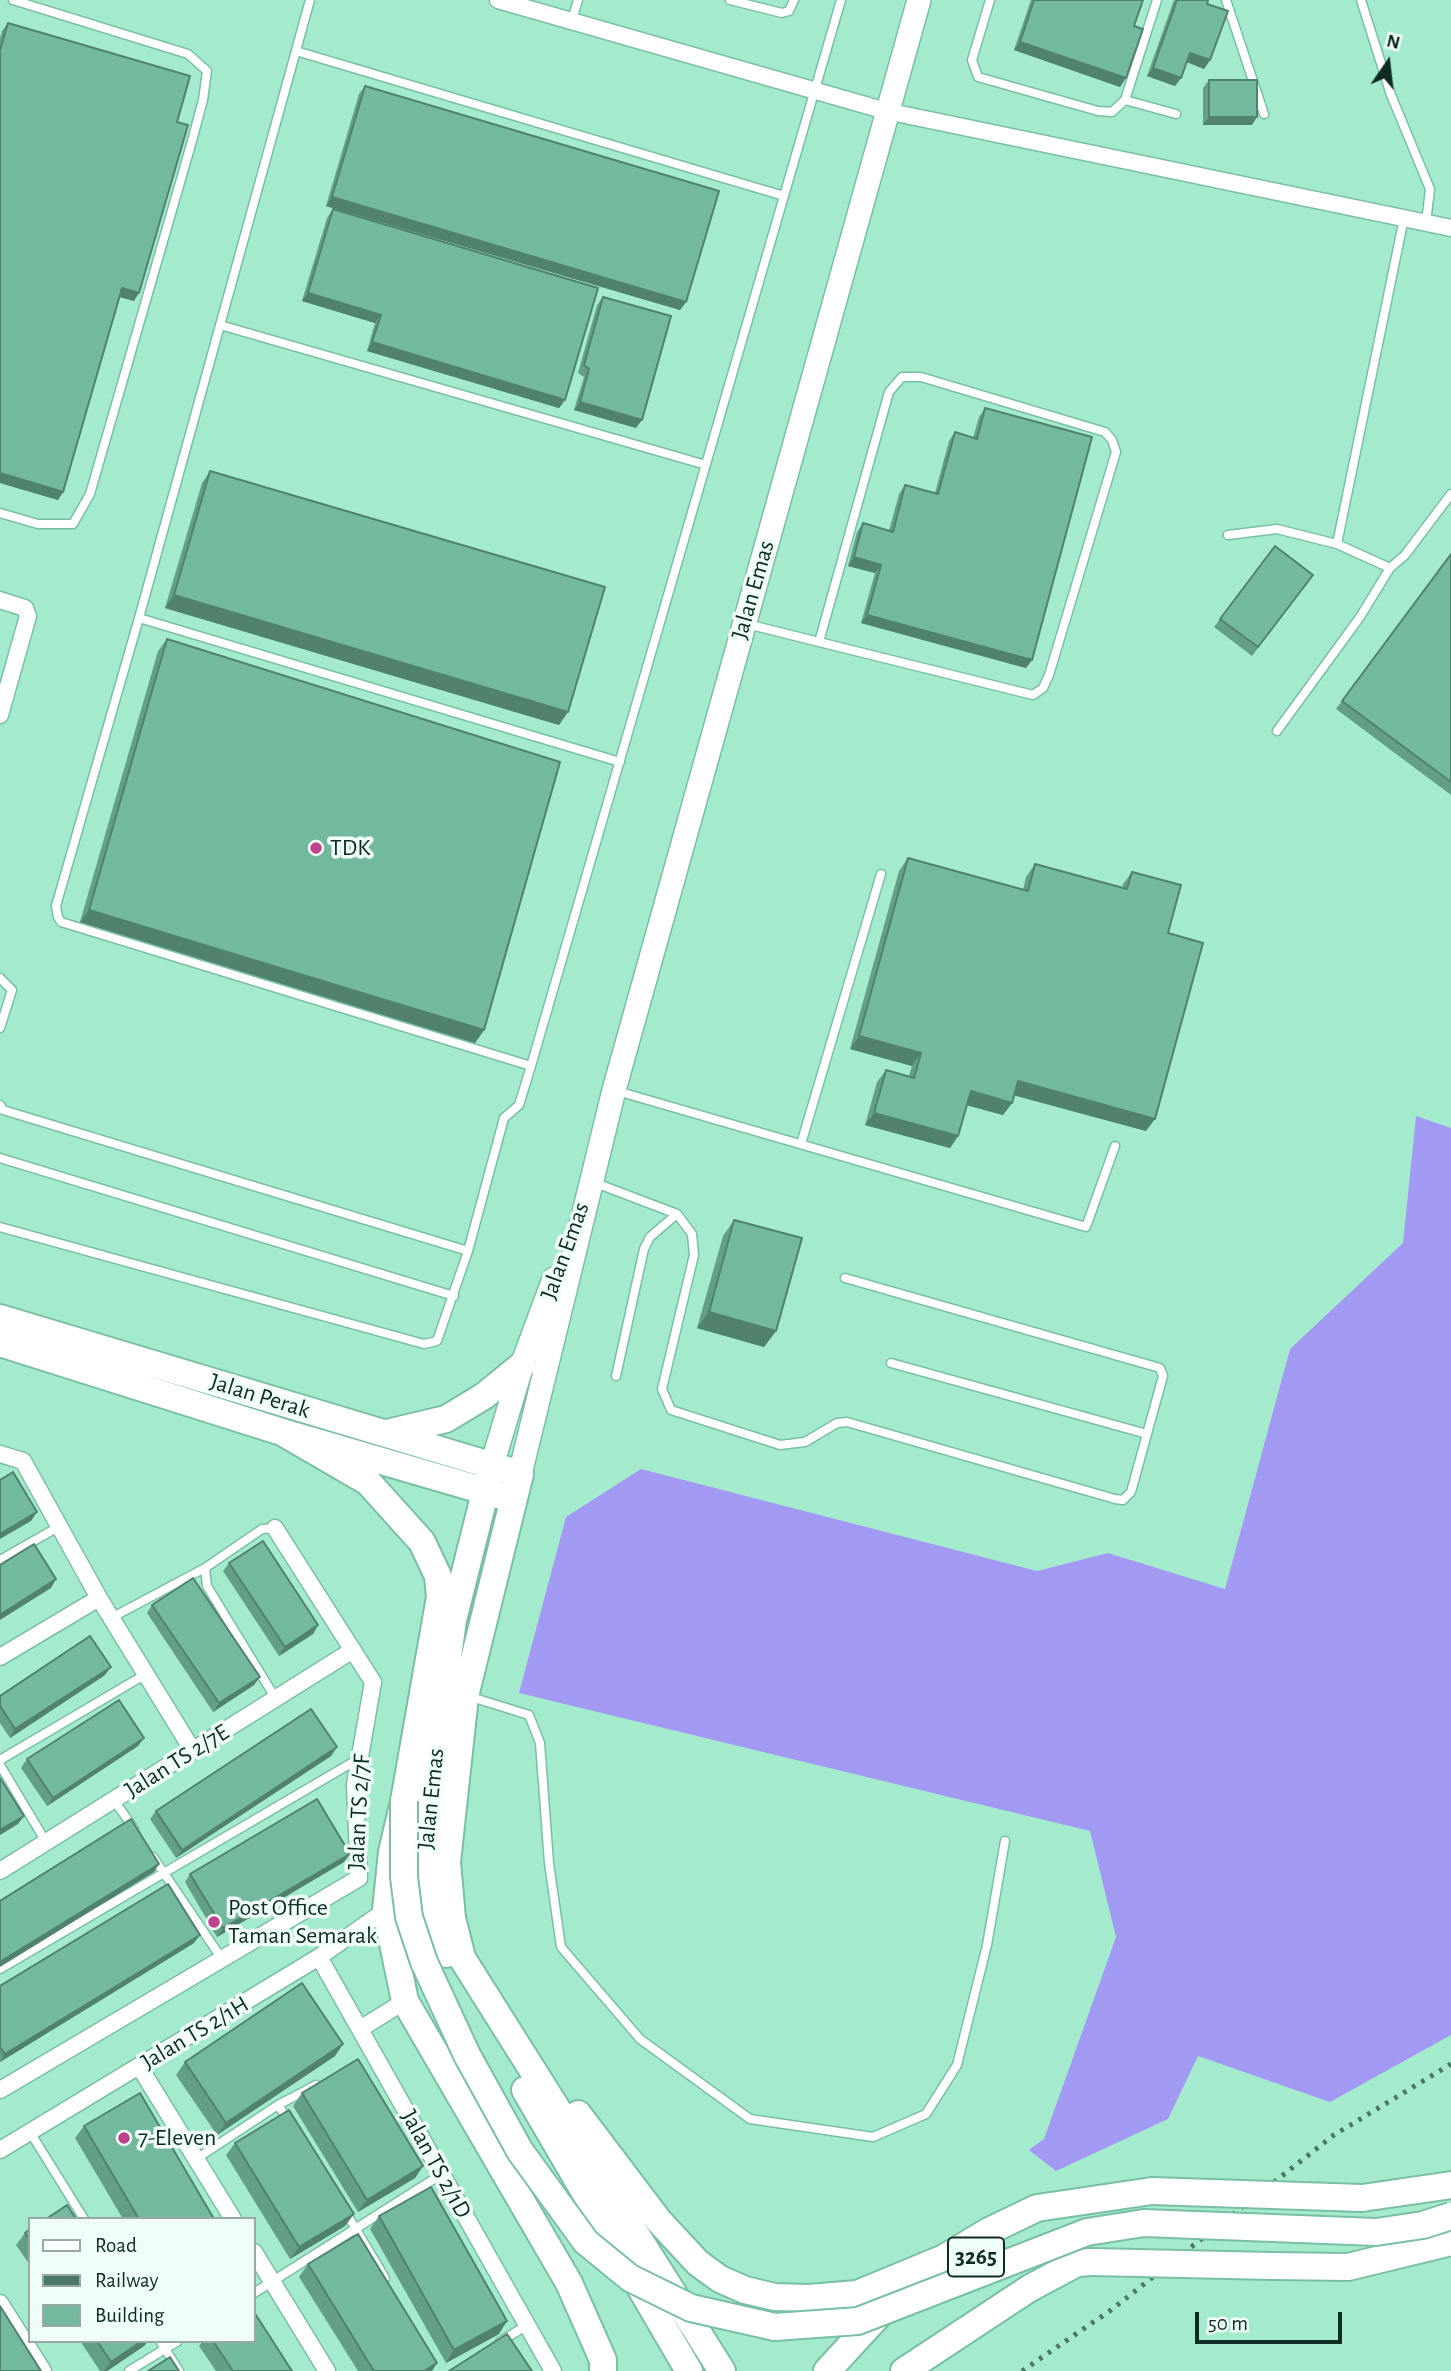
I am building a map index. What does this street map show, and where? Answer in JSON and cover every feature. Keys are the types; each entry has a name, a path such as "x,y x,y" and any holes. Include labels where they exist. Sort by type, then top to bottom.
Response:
{"main road":[{"name":"Jalan Emas","path":"722,2371 462,1958 452,1918 447,1862 465,1696 590,1181 919,0"},
{"name":"Jalan Emas","path":"590,1181 522,1365 492,1465 453,1620 425,1825 425,1864 432,1915 448,1960 686,2367"},
{"name":"Jalan Perak","path":"0,1318 520,1474"},
{"name":"Jalan Perak","path":"0,1343 282,1432 514,1500"},
{"path":"385,1433 446,1419 484,1396 522,1365"},
{"path":"282,1432 368,1482 422,1542 438,1576 440,1597 404,1801 392,1852 386,1910 405,2001 569,2283 603,2360 603,2371"},
{"path":"404,1801 404,1877 409,1917 424,1962 467,2055 520,2151 586,2242 630,2278 691,2308 775,2327 858,2321 1087,2232 1144,2223 1376,2232 1423,2225 1451,2216"},
{"path":"452,1918 521,2036 659,2221 698,2263 720,2279 745,2290 775,2297 809,2298 857,2294 944,2258 989,2231 1037,2208 1152,2191"},
{"name":"3265","path":"837,2368 889,2305 904,2295 1029,2228 1152,2191 1362,2198 1451,2185"},
{"name":"3265","path":"904,2371 1030,2288 1077,2263 1348,2267 1451,2242"}],"street":[{"path":"498,0 886,111 1451,228"},
{"path":"0,600 25,608 28,616 0,715"},
{"path":"0,1454 23,1461 99,1598 193,1751"},
{"name":"Jalan TS 2/7F","path":"0,2089 359,1878 355,1785 373,1682 275,1528"},
{"path":"0,1657 99,1598"},
{"name":"Jalan TS 2/7E","path":"0,1871 354,1650"},
{"name":"Jalan TS 2/1H","path":"0,2150 319,1957 386,1910"},
{"name":"Jalan TS 2/1D","path":"319,1957 360,2029 368,2058 442,2174 553,2371"},
{"path":"360,2029 405,2001"},
{"path":"139,2066 232,2217"},
{"path":"256,2255 327,2371"},
{"path":"0,2303 43,2371"}],"lane":[{"path":"0,513 38,524 73,524 90,494 203,100 207,71 188,54 13,0"},
{"path":"310,0 139,618 56,906 61,922 531,1066"},
{"path":"572,20 578,0"},
{"path":"730,0 782,13 789,11 794,0"},
{"path":"0,1227 424,1344 437,1341 444,1328 468,1251 504,1118 519,1105 531,1066 841,0"},
{"path":"990,0 972,60 978,77 1098,111 1112,112 1125,100 1157,0"},
{"path":"1226,0 1265,114"},
{"path":"1361,0 1391,95 1430,189 1426,223"},
{"path":"296,51 784,196"},
{"path":"1125,100 1176,114"},
{"path":"1337,544 1404,218"},
{"path":"220,325 706,465"},
{"path":"744,623 819,642 1033,695 1043,688 1049,675 1116,452 1112,440 1105,432 921,377 902,377 889,392 819,642"},
{"path":"1277,731 1360,617 1390,568 1405,555 1451,494"},
{"path":"1228,535 1277,529 1337,544 1390,568"},
{"path":"139,618 620,762"},
{"path":"801,1144 881,874"},
{"path":"0,978 12,990 0,1028"},
{"path":"614,1090 1086,1227 1115,1146"},
{"path":"0,1119 2,1107 468,1251"},
{"path":"0,1158 454,1296"},
{"path":"590,1181 677,1214 692,1234 694,1255 662,1389 671,1410 780,1445 805,1441 837,1423 847,1422 1123,1500 1131,1492 1163,1376 1160,1368 845,1278"},
{"path":"616,1376 644,1249 650,1237 677,1214"},
{"path":"891,1363 1147,1434"},
{"path":"0,1560 60,1526"},
{"path":"111,1618 205,1568 262,1529 275,1528"},
{"path":"205,1568 207,1586 276,1699"},
{"path":"0,1760 146,1674"},
{"path":"465,1696 530,1715 540,1743 549,1863 561,1947 640,2039 750,2119 873,2137 926,2114 957,2065 987,1945 1005,1841"},
{"path":"0,1969 360,1758"},
{"path":"0,1765 46,1842"},
{"path":"114,1800 142,1841"},
{"path":"149,1851 222,1959"},
{"path":"196,2159 278,2105 326,2080"},
{"path":"278,2105 292,2127"},
{"path":"30,2132 83,2217"},
{"path":"256,2292 442,2174"},
{"path":"342,2206 390,2288"},
{"path":"495,2345 527,2325"},
{"path":"129,2371 163,2345 179,2371"}],"shaded area":[{"path":"1416,1116 1451,1128 1451,2035 1330,2102 1198,2056 1168,2119 1056,2171 1029,2150 1044,2139 1116,1937 1090,1831 519,1693 566,1517 641,1469 1037,1571 1108,1553 1225,1589 1290,1349 1403,1243"}],"building":[{"path":"1034,0 1143,0 1134,26 1143,29 1126,78 1020,42"},
{"path":"1177,0 1208,0 1207,4 1228,11 1210,60 1190,53 1181,78 1153,68"},
{"path":"8,23 190,76 177,122 188,125 139,293 122,288 63,492 0,473 0,50"},
{"path":"1209,80 1257,80 1257,117 1209,117"},
{"path":"365,86 719,191 686,302 332,197"},
{"path":"333,209 598,288 565,400 372,342 381,315 308,293"},
{"path":"603,297 671,316 642,420 580,402 589,369 584,365"},
{"path":"985,408 1092,437 1032,660 867,615 881,565 854,557 863,523 893,532 905,485 938,494 955,432 977,439"},
{"path":"210,471 605,587 568,712 174,595"},
{"path":"1275,546 1313,575 1258,647 1220,619"},
{"path":"1451,554 1451,782 1342,701"},
{"name":"TDK","path":"167,639 560,762 484,1030 89,910"},
{"path":"908,858 1028,891 1035,864 1127,889 1132,872 1181,885 1168,933 1203,943 1155,1119 1018,1081 1012,1103 971,1091 958,1136 874,1113 886,1070 914,1078 921,1053 859,1036"},
{"path":"734,1220 802,1238 776,1331 709,1312"},
{"path":"13,1472 37,1512 0,1534 0,1480"},
{"path":"263,1541 318,1625 285,1647 229,1563"},
{"path":"34,1544 56,1579 0,1615 0,1565"},
{"path":"193,1578 260,1677 219,1703 152,1605"},
{"path":"90,1636 111,1667 15,1729 0,1706 0,1696"},
{"path":"119,1700 144,1738 53,1798 27,1759"},
{"path":"311,1709 337,1747 182,1850 156,1811"},
{"path":"0,1778 24,1816 0,1830"},
{"path":"317,1799 350,1854 223,1928 190,1874"},
{"path":"131,1819 159,1864 0,1962 0,1901"},
{"path":"168,1884 200,1935 5,2054 0,2047 0,1986"},
{"path":"302,1983 343,2044 226,2123 185,2062"},
{"path":"358,2059 423,2166 367,2200 302,2093"},
{"path":"140,2093 213,2217 138,2217 84,2126"},
{"path":"289,2110 354,2214 299,2247 235,2143"},
{"path":"431,2187 507,2321 454,2350 379,2216"},
{"path":"67,2205 75,2217 49,2217"},
{"path":"358,2234 437,2363 424,2371 374,2371 308,2264"},
{"path":"0,2306 41,2371 0,2371"},
{"path":"256,2315 292,2371 233,2371 214,2343 256,2343"},
{"path":"507,2334 532,2371 449,2371"},
{"path":"98,2343 139,2343 111,2362"},
{"path":"170,2357 179,2371 148,2371"}],"railway":[{"path":"1022,2371 1111,2310 1334,2135 1451,2064"}],"place":[{"name":"TDK","path":"316,848"},
{"name":"Post Office Taman Semarak","path":"214,1922"},
{"name":"7-Eleven","path":"124,2138"}]}
